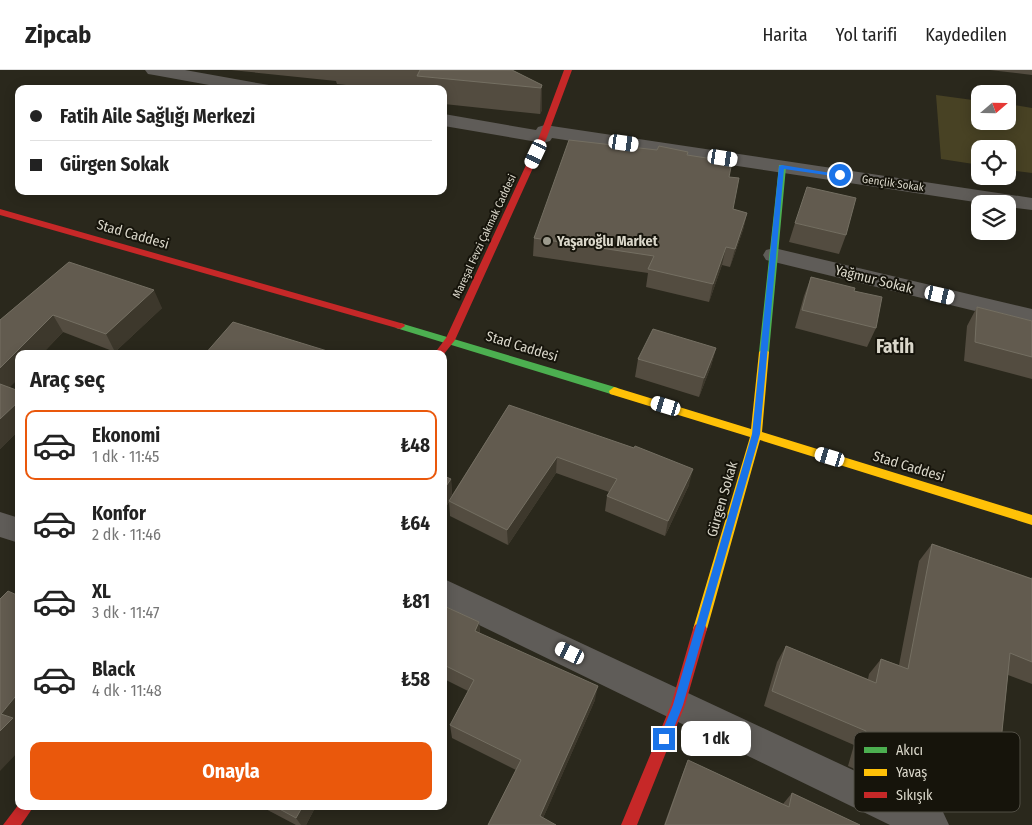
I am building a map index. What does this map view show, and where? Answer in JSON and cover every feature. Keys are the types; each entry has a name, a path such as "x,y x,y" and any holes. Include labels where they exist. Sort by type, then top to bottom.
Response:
{"street":[{"path":"154,70 239,85"},
{"name":"Mareşal Fevzi Çakmak Caddesi","path":"441,350 450,340 544,134 568,70"},
{"name":"Gençlik Sokak","path":"447,120 782,166 1032,204"},
{"name":"Gürgen Sokak","path":"629,825 678,705 756,434 782,166"},
{"name":"Stad Caddesi","path":"0,212 450,340 1032,520"},
{"name":"Yağmur Sokak","path":"774,255 1032,317"},
{"path":"0,524 15,529"},
{"path":"447,593 854,789"},
{"path":"11,825 24,810"},
{"path":"903,812 930,825"}],"shaded area":[{"path":"936,95 971,100 971,130 1016,130 1016,105 1032,108 1032,173 1016,171 1016,140 971,140 971,164 941,159"}],"building":[{"path":"420,70 512,70 542,85 541,88 417,76"},
{"path":"569,140 657,150 659,146 688,152 687,155 726,161 724,166 731,167 729,177 739,178 733,209 747,213 735,249 726,247 713,284 648,269 654,256 534,238"},
{"path":"807,187 856,198 846,235 795,223"},
{"path":"69,262 154,290 106,334 53,315 18,350 15,350 15,353 0,368 0,320"},
{"path":"811,277 855,288 854,291 882,297 876,328 802,310"},
{"path":"977,307 1032,321 1032,357 975,342"},
{"path":"233,322 324,350 208,350"},
{"path":"653,329 716,348 704,378 638,359"},
{"path":"0,384 15,390 15,405 0,419"},
{"path":"509,405 634,448 635,446 693,469 668,521 607,496 617,479 557,457 507,530 449,501"},
{"path":"932,544 1032,579 1032,662 1010,653 1002,732 866,732 772,691 786,646 876,683 881,659 908,669"},
{"path":"8,591 15,594 15,697 1,714 13,718 0,731 0,599"},
{"path":"447,607 479,622 475,631 598,686 540,816 556,825 488,825 521,760 450,725 474,680 447,666"},
{"path":"688,760 789,807 792,793 860,825 665,825"},
{"path":"281,810 301,810 296,818"}],"traffic: fast":[{"path":"764,352 782,167"},
{"path":"400,326 614,391"}],"traffic: slow":[{"path":"700,629 756,434 764,352"},
{"path":"614,391 1032,520"}],"traffic: jam":[{"path":"442,350 450,340 543,137 568,70"},
{"path":"0,212 400,326"},
{"path":"629,825 678,705 700,629"},
{"path":"11,825 24,810"}],"place":[{"name":"Yaşaroğlu Market","path":"547,241"}],"district":[{"name":"Fatih","path":"895,346"}],"route":[{"path":"664,739 678,705 756,434 782,166 840,175"}]}
